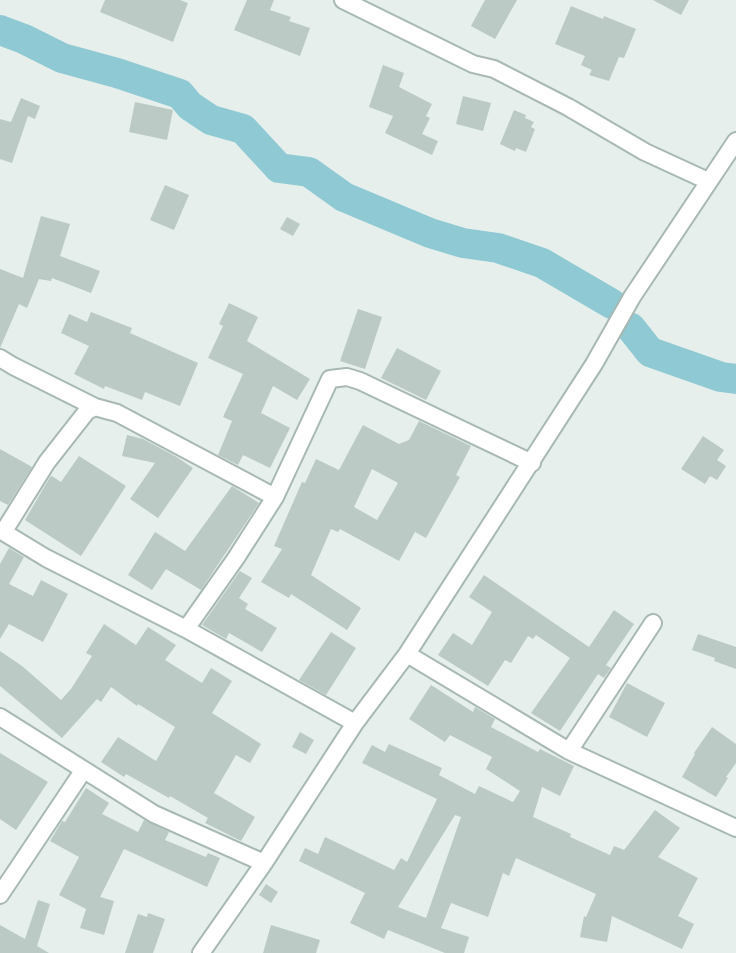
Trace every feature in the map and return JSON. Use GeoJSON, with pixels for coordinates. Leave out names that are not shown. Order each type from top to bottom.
{"type":"FeatureCollection","features":[{"type":"Feature","properties":{"kind":"street"},"geometry":{"type":"LineString","coordinates":[[343,0],[464,60],[494,69],[568,107],[645,152],[708,182]]}},
{"type":"Feature","properties":{"kind":"street"},"geometry":{"type":"LineString","coordinates":[[210,951],[355,723],[407,654],[532,463],[594,364],[632,297],[736,141]]}},
{"type":"Feature","properties":{"kind":"street"},"geometry":{"type":"LineString","coordinates":[[0,358],[95,407],[117,412],[275,497]]}},
{"type":"Feature","properties":{"kind":"street"},"geometry":{"type":"LineString","coordinates":[[186,628],[236,558],[275,497],[330,379],[347,376],[532,463]]}},
{"type":"Feature","properties":{"kind":"street"},"geometry":{"type":"LineString","coordinates":[[95,407],[87,411],[55,452],[2,531],[46,558],[186,628],[355,723]]}},
{"type":"Feature","properties":{"kind":"street"},"geometry":{"type":"LineString","coordinates":[[569,751],[653,623]]}},
{"type":"Feature","properties":{"kind":"street"},"geometry":{"type":"LineString","coordinates":[[407,654],[569,751],[736,828]]}},
{"type":"Feature","properties":{"kind":"street"},"geometry":{"type":"LineString","coordinates":[[0,717],[154,814],[264,863]]}},
{"type":"Feature","properties":{"kind":"street"},"geometry":{"type":"LineString","coordinates":[[0,895],[83,771]]}},
{"type":"Feature","properties":{"kind":"building"},"geometry":{"type":"Polygon","coordinates":[[[105,0],[180,0],[188,3],[173,42],[100,12],[105,0]]]}},
{"type":"Feature","properties":{"kind":"building"},"geometry":{"type":"Polygon","coordinates":[[[247,0],[274,0],[270,10],[291,17],[289,21],[310,28],[300,56],[234,30],[247,0]]]}},
{"type":"Feature","properties":{"kind":"building"},"geometry":{"type":"Polygon","coordinates":[[[485,0],[517,0],[495,39],[471,26],[485,0]]]}},
{"type":"Feature","properties":{"kind":"building"},"geometry":{"type":"Polygon","coordinates":[[[653,0],[689,0],[681,15],[653,0]]]}},
{"type":"Feature","properties":{"kind":"building"},"geometry":{"type":"Polygon","coordinates":[[[571,6],[636,29],[624,58],[619,57],[609,81],[589,75],[592,70],[581,65],[585,56],[555,44],[571,6]]]}},
{"type":"Feature","properties":{"kind":"building"},"geometry":{"type":"Polygon","coordinates":[[[383,65],[404,73],[399,87],[432,104],[426,116],[430,118],[422,134],[438,141],[432,155],[385,133],[393,116],[369,107],[383,65]]]}},
{"type":"Feature","properties":{"kind":"building"},"geometry":{"type":"Polygon","coordinates":[[[463,96],[491,103],[483,131],[456,124],[463,96]]]}},
{"type":"Feature","properties":{"kind":"building"},"geometry":{"type":"Polygon","coordinates":[[[21,98],[40,106],[35,119],[28,116],[12,163],[0,159],[0,119],[11,122],[21,98]]]}},
{"type":"Feature","properties":{"kind":"building"},"geometry":{"type":"Polygon","coordinates":[[[135,102],[173,110],[167,140],[129,132],[135,102]]]}},
{"type":"Feature","properties":{"kind":"building"},"geometry":{"type":"Polygon","coordinates":[[[514,110],[526,115],[525,118],[534,122],[531,127],[535,129],[526,152],[516,148],[515,151],[500,144],[514,110]]]}},
{"type":"Feature","properties":{"kind":"building"},"geometry":{"type":"Polygon","coordinates":[[[165,185],[189,195],[174,230],[150,220],[165,185]]]}},
{"type":"Feature","properties":{"kind":"building"},"geometry":{"type":"Polygon","coordinates":[[[41,216],[70,224],[60,256],[100,271],[91,293],[52,278],[51,281],[39,279],[27,308],[19,304],[0,348],[0,269],[23,278],[41,216]]]}},
{"type":"Feature","properties":{"kind":"building"},"geometry":{"type":"Polygon","coordinates":[[[287,217],[300,224],[293,236],[280,229],[287,217]]]}},
{"type":"Feature","properties":{"kind":"building"},"geometry":{"type":"Polygon","coordinates":[[[229,303],[258,317],[247,341],[310,379],[297,400],[273,386],[261,413],[290,428],[270,468],[243,455],[238,465],[218,455],[232,421],[223,417],[243,374],[208,358],[223,326],[219,324],[229,303]]]}},
{"type":"Feature","properties":{"kind":"building"},"geometry":{"type":"Polygon","coordinates":[[[358,309],[382,317],[365,369],[340,361],[358,309]]]}},
{"type":"Feature","properties":{"kind":"building"},"geometry":{"type":"Polygon","coordinates":[[[91,312],[132,328],[130,333],[198,363],[180,406],[145,392],[142,400],[105,386],[104,389],[74,374],[89,346],[61,333],[69,314],[87,322],[91,312]]]}},
{"type":"Feature","properties":{"kind":"building"},"geometry":{"type":"Polygon","coordinates":[[[397,348],[441,371],[426,400],[381,378],[397,348]]]}},
{"type":"Feature","properties":{"kind":"building"},"geometry":{"type":"Polygon","coordinates":[[[419,421],[471,446],[456,475],[460,477],[426,538],[415,532],[399,561],[340,529],[338,532],[331,529],[311,575],[361,608],[347,630],[291,594],[289,598],[261,582],[282,549],[274,546],[302,482],[305,483],[316,459],[339,470],[363,425],[399,444],[409,440],[419,421]],[[372,469],[354,507],[377,520],[398,483],[372,469]]]}},
{"type":"Feature","properties":{"kind":"building"},"geometry":{"type":"Polygon","coordinates":[[[127,435],[143,439],[193,468],[158,518],[130,499],[155,463],[122,456],[127,435]]]}},
{"type":"Feature","properties":{"kind":"building"},"geometry":{"type":"Polygon","coordinates":[[[703,436],[724,450],[717,460],[726,466],[717,480],[710,476],[705,484],[681,469],[703,436]]]}},
{"type":"Feature","properties":{"kind":"building"},"geometry":{"type":"Polygon","coordinates":[[[0,449],[32,467],[8,505],[0,501],[0,449]]]}},
{"type":"Feature","properties":{"kind":"building"},"geometry":{"type":"Polygon","coordinates":[[[79,456],[126,486],[81,556],[25,520],[50,477],[61,482],[79,456]]]}},
{"type":"Feature","properties":{"kind":"building"},"geometry":{"type":"Polygon","coordinates":[[[232,486],[259,503],[201,590],[166,569],[152,590],[128,575],[155,532],[185,551],[232,486]]]}},
{"type":"Feature","properties":{"kind":"building"},"geometry":{"type":"Polygon","coordinates":[[[9,548],[24,557],[9,584],[33,596],[41,580],[68,594],[43,642],[9,624],[0,639],[0,564],[9,548]]]}},
{"type":"Feature","properties":{"kind":"building"},"geometry":{"type":"Polygon","coordinates":[[[240,571],[252,578],[239,598],[248,604],[245,609],[277,628],[262,652],[229,633],[226,639],[202,625],[240,571]]]}},
{"type":"Feature","properties":{"kind":"building"},"geometry":{"type":"Polygon","coordinates":[[[484,575],[589,647],[614,610],[634,624],[606,665],[611,668],[604,678],[598,674],[560,731],[531,713],[570,658],[536,635],[533,639],[528,636],[511,663],[505,660],[488,686],[438,655],[453,633],[472,645],[492,612],[469,597],[484,575]]]}},
{"type":"Feature","properties":{"kind":"building"},"geometry":{"type":"Polygon","coordinates":[[[104,624],[136,645],[148,627],[176,645],[165,660],[202,683],[211,668],[232,681],[212,713],[261,744],[250,763],[236,755],[214,793],[255,817],[241,841],[205,823],[208,818],[170,796],[169,798],[126,774],[124,777],[101,762],[118,737],[156,761],[175,727],[138,704],[137,706],[111,687],[101,702],[97,699],[62,738],[0,686],[0,651],[22,666],[61,700],[71,689],[92,656],[86,653],[104,624]]]}},
{"type":"Feature","properties":{"kind":"building"},"geometry":{"type":"Polygon","coordinates":[[[331,632],[356,648],[326,695],[299,680],[331,632]]]}},
{"type":"Feature","properties":{"kind":"building"},"geometry":{"type":"Polygon","coordinates":[[[698,634],[736,647],[736,669],[692,650],[698,634]]]}},
{"type":"Feature","properties":{"kind":"building"},"geometry":{"type":"Polygon","coordinates":[[[627,683],[665,703],[647,737],[609,717],[627,683]]]}},
{"type":"Feature","properties":{"kind":"building"},"geometry":{"type":"Polygon","coordinates":[[[431,685],[473,712],[475,707],[495,719],[491,727],[538,752],[540,749],[574,766],[560,796],[542,787],[533,817],[610,855],[614,846],[624,850],[655,810],[680,828],[658,857],[698,878],[678,916],[694,924],[682,949],[612,916],[607,942],[580,937],[584,916],[586,917],[596,894],[516,858],[509,876],[503,873],[488,917],[451,903],[441,928],[469,937],[464,953],[445,953],[388,930],[384,939],[350,923],[365,893],[299,861],[305,848],[318,854],[325,837],[394,870],[401,858],[407,862],[437,799],[362,763],[372,745],[385,752],[389,744],[442,768],[439,775],[475,794],[479,786],[513,802],[520,791],[486,769],[492,757],[450,735],[445,742],[409,719],[431,685]],[[455,815],[398,907],[426,918],[461,817],[455,815]]]}},
{"type":"Feature","properties":{"kind":"building"},"geometry":{"type":"Polygon","coordinates":[[[712,727],[736,744],[736,763],[716,797],[682,777],[694,753],[712,727]]]}},
{"type":"Feature","properties":{"kind":"building"},"geometry":{"type":"Polygon","coordinates":[[[300,732],[314,740],[306,754],[292,747],[300,732]]]}},
{"type":"Feature","properties":{"kind":"building"},"geometry":{"type":"Polygon","coordinates":[[[0,753],[48,782],[16,830],[0,819],[0,753]]]}},
{"type":"Feature","properties":{"kind":"building"},"geometry":{"type":"Polygon","coordinates":[[[86,788],[109,803],[102,814],[138,832],[144,820],[169,832],[165,840],[206,857],[208,853],[220,858],[207,887],[124,849],[100,897],[114,901],[104,935],[80,928],[86,909],[59,895],[79,857],[50,841],[86,788]]]}},
{"type":"Feature","properties":{"kind":"building"},"geometry":{"type":"Polygon","coordinates":[[[266,884],[278,892],[271,903],[259,895],[266,884]]]}},
{"type":"Feature","properties":{"kind":"building"},"geometry":{"type":"Polygon","coordinates":[[[38,900],[50,904],[37,946],[49,953],[0,953],[0,925],[25,939],[38,900]]]}},
{"type":"Feature","properties":{"kind":"building"},"geometry":{"type":"Polygon","coordinates":[[[148,913],[165,919],[153,953],[125,953],[138,914],[147,917],[148,913]]]}},
{"type":"Feature","properties":{"kind":"building"},"geometry":{"type":"Polygon","coordinates":[[[271,925],[320,940],[316,953],[263,953],[271,925]]]}},
{"type":"Feature","properties":{"kind":"waterway"},"geometry":{"type":"LineString","coordinates":[[0,30],[62,58],[180,94],[190,106],[211,120],[243,129],[279,168],[309,172],[344,197],[430,233],[463,243],[498,248],[542,263],[612,304]]}},
{"type":"Feature","properties":{"kind":"waterway"},"geometry":{"type":"LineString","coordinates":[[631,328],[650,352],[721,377],[736,379]]}}]}
